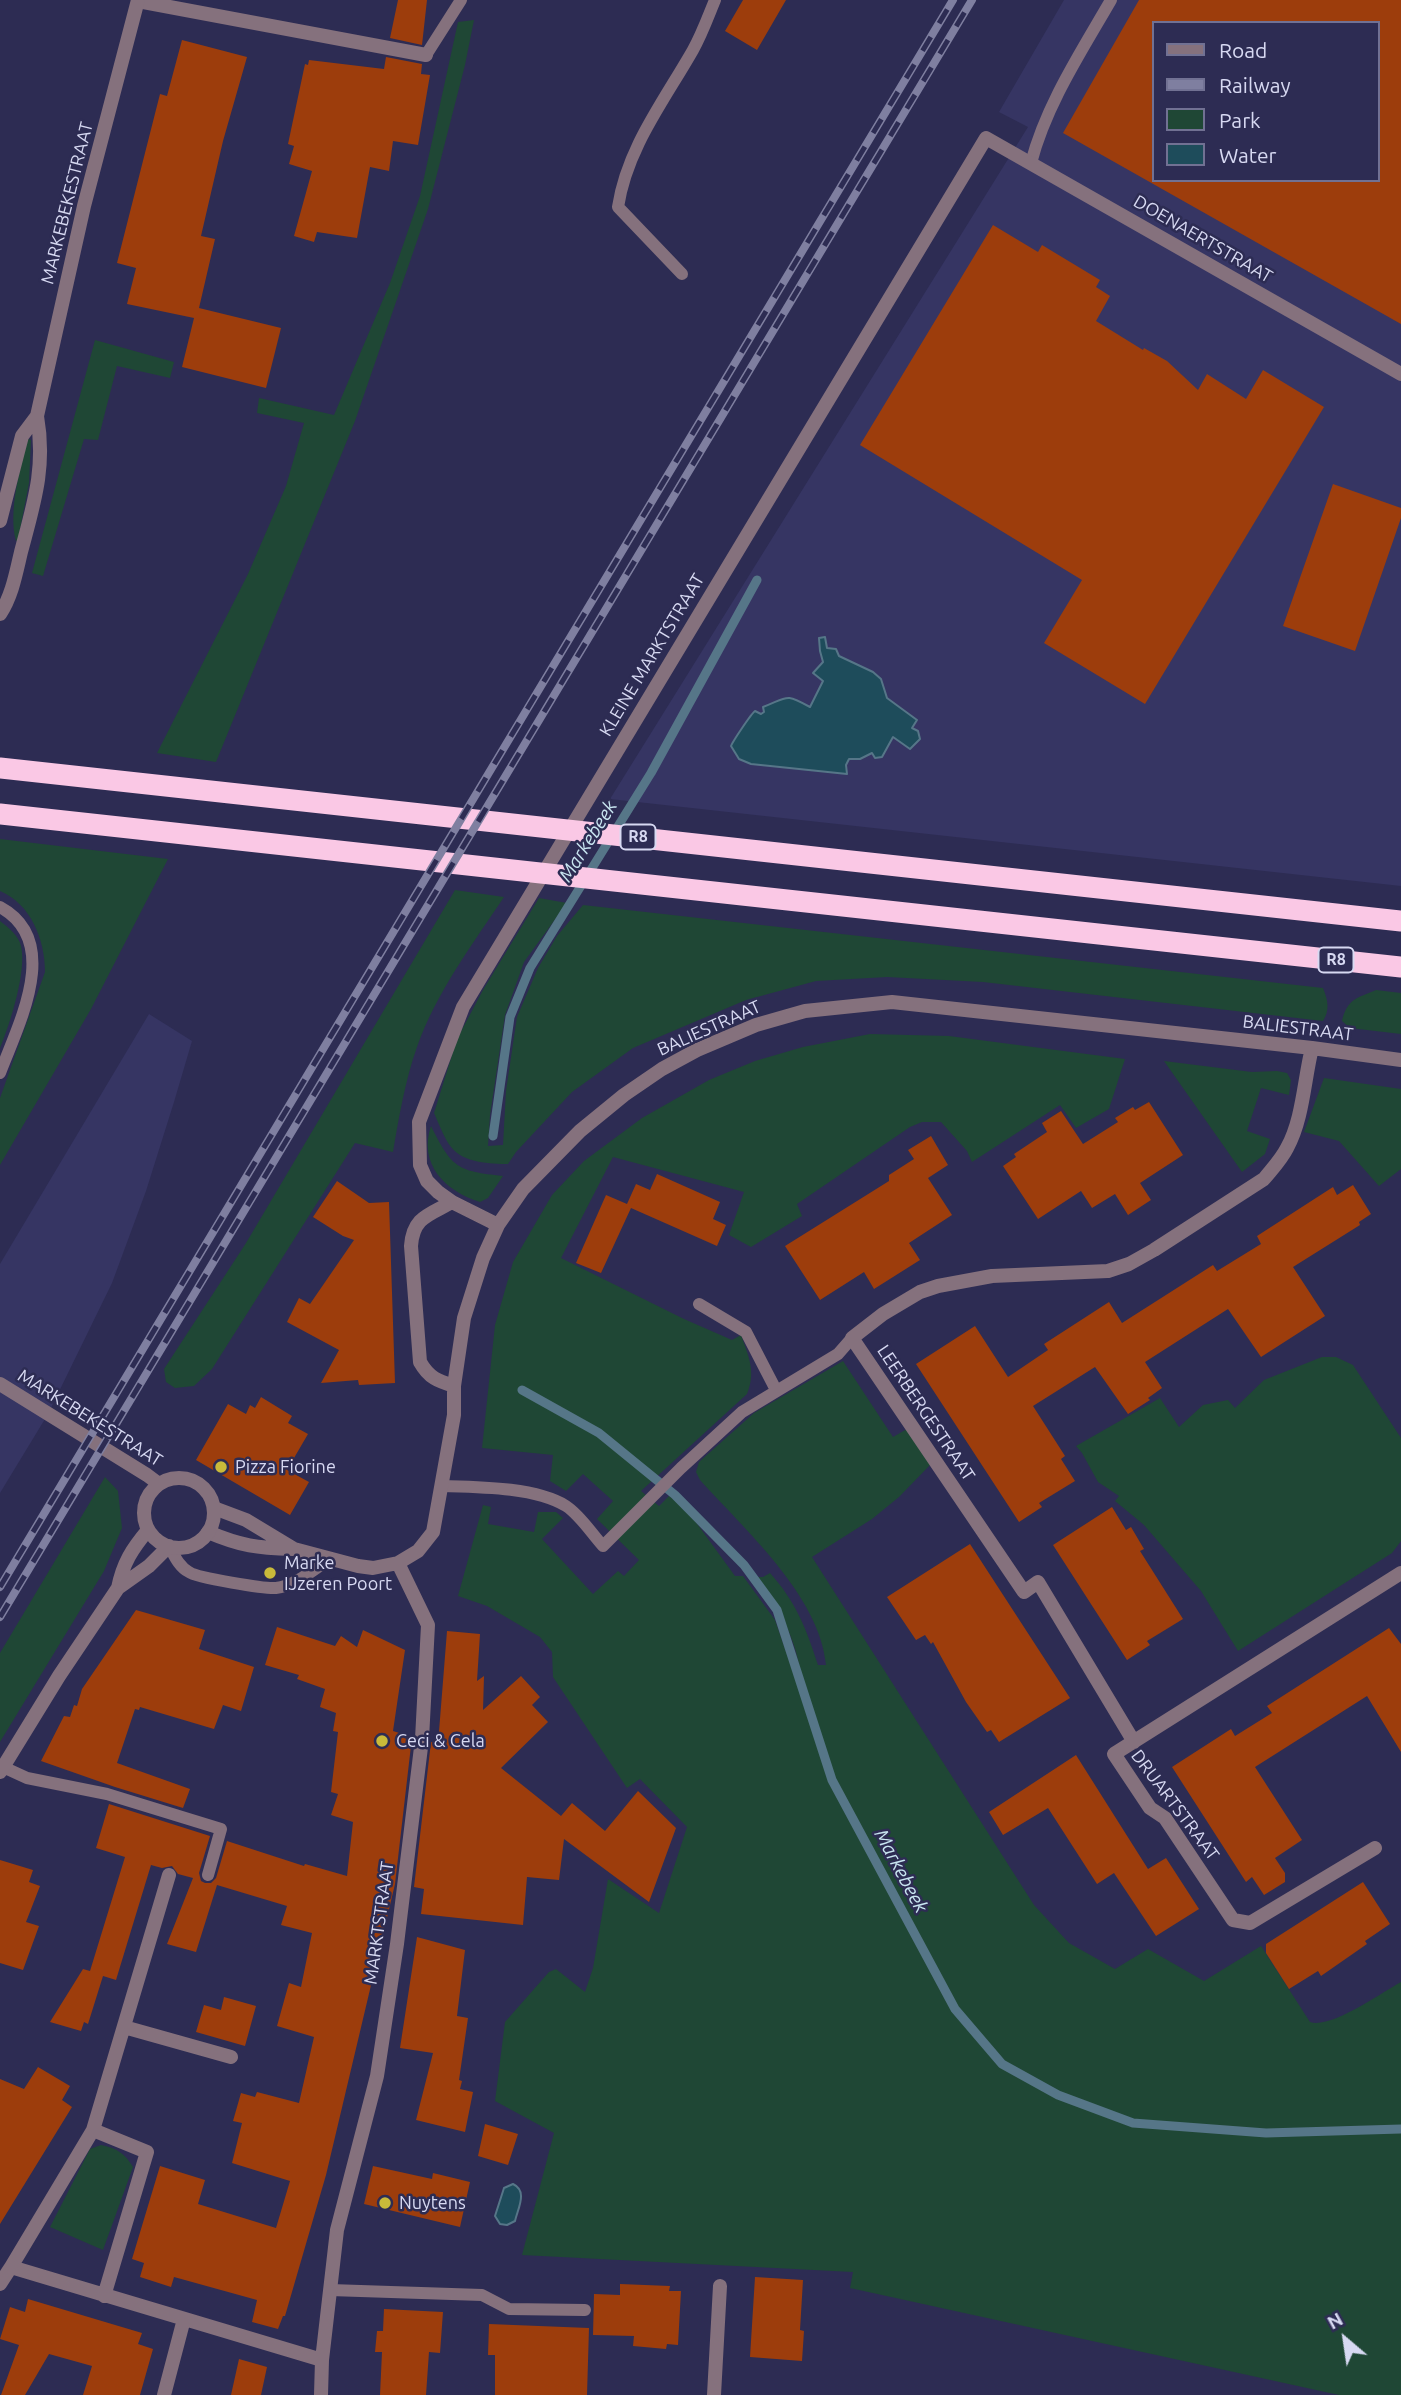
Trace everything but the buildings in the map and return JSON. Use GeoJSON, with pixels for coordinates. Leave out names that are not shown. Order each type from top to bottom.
{"type":"FeatureCollection","features":[{"type":"Feature","properties":{"kind":"highway","name":"R8"},"geometry":{"type":"LineString","coordinates":[[0,768],[1401,921]]}},
{"type":"Feature","properties":{"kind":"highway","name":"R8"},"geometry":{"type":"LineString","coordinates":[[0,814],[1401,967]]}},
{"type":"Feature","properties":{"kind":"street"},"geometry":{"type":"LineString","coordinates":[[138,1],[426,55]]}},
{"type":"Feature","properties":{"kind":"street","name":"MARKEBEKESTRAAT"},"geometry":{"type":"LineString","coordinates":[[0,613],[6,604],[15,576],[37,493],[41,443],[37,416],[84,206],[138,1]]}},
{"type":"Feature","properties":{"kind":"street","name":"DOENAERTSTRAAT"},"geometry":{"type":"LineString","coordinates":[[986,138],[1401,374]]}},
{"type":"Feature","properties":{"kind":"street","name":"KLEINE MARKTSTRAAT"},"geometry":{"type":"LineString","coordinates":[[498,1225],[452,1202],[427,1181],[420,1165],[419,1122],[463,1007],[986,138]]}},
{"type":"Feature","properties":{"kind":"street","name":"MARKEBEKESTRAAT"},"geometry":{"type":"LineString","coordinates":[[0,521],[22,436],[37,416]]}},
{"type":"Feature","properties":{"kind":"street","name":"BALIESTRAAT"},"geometry":{"type":"LineString","coordinates":[[398,1563],[418,1551],[433,1532],[454,1415],[454,1386],[464,1318],[483,1258],[498,1225],[532,1179],[580,1131],[624,1094],[697,1050],[756,1025],[805,1011],[892,1002],[1401,1060]]}},
{"type":"Feature","properties":{"kind":"street","name":"LEERBERGESTRAAT"},"geometry":{"type":"LineString","coordinates":[[1134,1742],[1038,1582],[1024,1591],[852,1338],[883,1314],[920,1292],[938,1286],[992,1276],[1108,1270],[1129,1264],[1154,1250],[1264,1179],[1277,1164],[1288,1146],[1297,1121],[1312,1048]]}},
{"type":"Feature","properties":{"kind":"street"},"geometry":{"type":"LineString","coordinates":[[452,1202],[419,1222],[412,1230],[411,1246],[420,1362],[426,1373],[436,1381],[454,1386]]}},
{"type":"Feature","properties":{"kind":"street","name":"MARKEBEKESTRAAT"},"geometry":{"type":"LineString","coordinates":[[0,1384],[159,1484]]}},
{"type":"Feature","properties":{"kind":"street"},"geometry":{"type":"LineString","coordinates":[[172,1478],[186,1478],[199,1484],[209,1494],[214,1508],[208,1532],[200,1541],[180,1548],[157,1540],[148,1530],[144,1510],[146,1500],[159,1484],[172,1478]]}},
{"type":"Feature","properties":{"kind":"street"},"geometry":{"type":"LineString","coordinates":[[214,1508],[246,1520],[294,1549]]}},
{"type":"Feature","properties":{"kind":"street"},"geometry":{"type":"LineString","coordinates":[[118,1588],[121,1570],[130,1551],[148,1530]]}},
{"type":"Feature","properties":{"kind":"street"},"geometry":{"type":"LineString","coordinates":[[208,1532],[236,1544],[257,1548],[294,1549],[358,1566],[373,1568],[398,1563]]}},
{"type":"Feature","properties":{"kind":"street"},"geometry":{"type":"LineString","coordinates":[[1,1769],[118,1588],[149,1566],[169,1546]]}},
{"type":"Feature","properties":{"kind":"street","name":"MARKTSTRAAT"},"geometry":{"type":"LineString","coordinates":[[321,2395],[322,2360],[337,2230],[377,2076],[397,1944],[422,1740],[428,1625],[398,1563]]}},
{"type":"Feature","properties":{"kind":"street","name":"DRUARTSTRAAT"},"geometry":{"type":"LineString","coordinates":[[1375,1848],[1250,1923],[1233,1920],[1165,1818],[1150,1808],[1114,1754],[1401,1573]]}},
{"type":"Feature","properties":{"kind":"street"},"geometry":{"type":"LineString","coordinates":[[0,2284],[93,2130],[169,1875]]}},
{"type":"Feature","properties":{"kind":"street"},"geometry":{"type":"LineString","coordinates":[[124,2026],[232,2057]]}},
{"type":"Feature","properties":{"kind":"street"},"geometry":{"type":"LineString","coordinates":[[93,2130],[147,2152],[103,2296]]}},
{"type":"Feature","properties":{"kind":"street"},"geometry":{"type":"LineString","coordinates":[[11,2267],[322,2360]]}},
{"type":"Feature","properties":{"kind":"street"},"geometry":{"type":"LineString","coordinates":[[714,2395],[720,2286]]}},
{"type":"Feature","properties":{"kind":"street"},"geometry":{"type":"LineString","coordinates":[[164,2395],[184,2319]]}},
{"type":"Feature","properties":{"kind":"lane"},"geometry":{"type":"LineString","coordinates":[[426,55],[461,0]]}},
{"type":"Feature","properties":{"kind":"lane"},"geometry":{"type":"LineString","coordinates":[[682,274],[618,207],[622,183],[642,135],[694,47],[715,0]]}},
{"type":"Feature","properties":{"kind":"lane"},"geometry":{"type":"LineString","coordinates":[[1031,163],[1038,136],[1058,94],[1111,0]]}},
{"type":"Feature","properties":{"kind":"lane"},"geometry":{"type":"LineString","coordinates":[[0,907],[23,926],[30,943],[33,964],[30,995],[0,1073]]}},
{"type":"Feature","properties":{"kind":"lane"},"geometry":{"type":"LineString","coordinates":[[699,1304],[746,1332],[776,1390]]}},
{"type":"Feature","properties":{"kind":"lane"},"geometry":{"type":"LineString","coordinates":[[442,1486],[547,1497],[568,1507],[603,1546],[677,1471],[742,1412],[838,1354],[852,1338]]}},
{"type":"Feature","properties":{"kind":"lane"},"geometry":{"type":"LineString","coordinates":[[169,1546],[178,1563],[189,1572],[204,1578],[277,1588],[299,1579],[330,1559]]}},
{"type":"Feature","properties":{"kind":"lane"},"geometry":{"type":"LineString","coordinates":[[1,1769],[27,1778],[107,1794],[221,1829],[208,1875]]}},
{"type":"Feature","properties":{"kind":"lane"},"geometry":{"type":"LineString","coordinates":[[330,2290],[482,2295],[509,2309],[585,2310]]}},
{"type":"Feature","properties":{"kind":"shaded area"},"geometry":{"type":"Polygon","coordinates":[[[1064,0],[1401,0],[1401,886],[610,799],[1028,127],[999,112],[1064,0]]]}},
{"type":"Feature","properties":{"kind":"shaded area"},"geometry":{"type":"Polygon","coordinates":[[[149,1014],[192,1041],[174,1102],[146,1191],[112,1283],[48,1414],[0,1493],[0,1264],[149,1014]]]}},
{"type":"Feature","properties":{"kind":"green space"},"geometry":{"type":"Polygon","coordinates":[[[474,20],[428,209],[355,421],[216,762],[157,753],[248,574],[286,486],[304,423],[257,413],[259,398],[334,415],[390,283],[420,196],[458,22],[474,20]]]}},
{"type":"Feature","properties":{"kind":"green space"},"geometry":{"type":"Polygon","coordinates":[[[95,340],[174,362],[170,378],[117,366],[98,440],[84,439],[43,576],[32,573],[95,340]]]}},
{"type":"Feature","properties":{"kind":"green space"},"geometry":{"type":"Polygon","coordinates":[[[28,439],[31,440],[29,483],[16,541],[14,504],[28,439]]]}},
{"type":"Feature","properties":{"kind":"green space"},"geometry":{"type":"Polygon","coordinates":[[[0,839],[168,859],[91,1009],[0,1165],[0,1098],[45,972],[42,948],[34,924],[20,905],[0,891],[0,839]]]}},
{"type":"Feature","properties":{"kind":"green space"},"geometry":{"type":"Polygon","coordinates":[[[455,890],[504,897],[456,970],[425,1027],[409,1073],[393,1152],[355,1143],[212,1369],[194,1386],[175,1388],[166,1382],[164,1369],[246,1243],[455,890]]]}},
{"type":"Feature","properties":{"kind":"green space"},"geometry":{"type":"Polygon","coordinates":[[[539,898],[567,903],[524,962],[505,1015],[488,1146],[503,1145],[506,1091],[517,1017],[538,968],[557,936],[583,905],[1323,988],[1327,1009],[1323,1021],[983,982],[887,977],[816,981],[746,1000],[633,1048],[572,1092],[508,1164],[478,1162],[451,1147],[434,1113],[457,1039],[483,990],[539,898]]]}},
{"type":"Feature","properties":{"kind":"green space"},"geometry":{"type":"Polygon","coordinates":[[[0,921],[18,939],[22,969],[0,1048],[0,921]]]}},
{"type":"Feature","properties":{"kind":"green space"},"geometry":{"type":"Polygon","coordinates":[[[1376,990],[1401,993],[1401,1034],[1350,1028],[1342,1021],[1350,1004],[1376,990]]]}},
{"type":"Feature","properties":{"kind":"green space"},"geometry":{"type":"Polygon","coordinates":[[[870,1034],[949,1036],[1125,1059],[1109,1109],[1076,1128],[1060,1105],[972,1162],[967,1151],[941,1122],[922,1122],[910,1127],[797,1204],[802,1216],[751,1247],[729,1235],[744,1192],[613,1157],[561,1258],[732,1340],[741,1335],[751,1371],[747,1394],[641,1491],[659,1506],[669,1496],[682,1503],[735,1576],[743,1576],[775,1620],[791,1666],[799,1665],[793,1641],[783,1619],[756,1577],[770,1573],[787,1594],[799,1616],[818,1665],[826,1665],[821,1639],[795,1589],[758,1542],[700,1480],[696,1472],[699,1462],[754,1413],[843,1361],[893,1437],[907,1429],[931,1464],[899,1497],[872,1519],[812,1557],[1034,1905],[1069,1943],[1115,1969],[1148,1949],[1204,1981],[1261,1946],[1310,2022],[1319,2023],[1343,2015],[1401,1982],[1401,2395],[1339,2395],[850,2288],[853,2272],[522,2255],[554,2133],[495,2101],[505,2022],[549,1972],[556,1969],[585,1992],[593,1968],[608,1879],[659,1913],[687,1827],[640,1779],[627,1788],[553,1677],[552,1652],[540,1637],[487,1606],[458,1596],[483,1505],[491,1507],[488,1524],[534,1532],[538,1512],[556,1512],[563,1518],[542,1539],[593,1594],[618,1571],[624,1576],[639,1560],[597,1519],[613,1501],[583,1474],[566,1491],[550,1481],[553,1455],[482,1448],[495,1325],[513,1262],[552,1195],[584,1161],[642,1118],[709,1080],[755,1061],[803,1047],[870,1034]]]}},
{"type":"Feature","properties":{"kind":"green space"},"geometry":{"type":"Polygon","coordinates":[[[1164,1061],[1252,1072],[1287,1073],[1291,1080],[1289,1095],[1261,1088],[1247,1131],[1270,1139],[1265,1154],[1242,1172],[1164,1061]]]}},
{"type":"Feature","properties":{"kind":"green space"},"geometry":{"type":"Polygon","coordinates":[[[1324,1078],[1401,1089],[1401,1169],[1379,1186],[1339,1141],[1304,1132],[1324,1078]]]}},
{"type":"Feature","properties":{"kind":"green space"},"geometry":{"type":"Polygon","coordinates":[[[431,1126],[445,1151],[458,1165],[475,1172],[503,1176],[488,1198],[480,1202],[467,1197],[456,1191],[438,1174],[428,1152],[431,1126]]]}},
{"type":"Feature","properties":{"kind":"green space"},"geometry":{"type":"Polygon","coordinates":[[[1322,1357],[1336,1357],[1353,1365],[1401,1438],[1401,1541],[1392,1553],[1238,1651],[1201,1591],[1144,1525],[1115,1501],[1119,1496],[1098,1482],[1076,1446],[1160,1398],[1179,1427],[1203,1405],[1228,1400],[1235,1408],[1264,1380],[1322,1357]]]}},
{"type":"Feature","properties":{"kind":"green space"},"geometry":{"type":"Polygon","coordinates":[[[105,1477],[118,1491],[122,1528],[104,1571],[0,1742],[0,1653],[105,1477]]]}},
{"type":"Feature","properties":{"kind":"green space"},"geometry":{"type":"Polygon","coordinates":[[[101,2145],[120,2152],[133,2167],[103,2250],[50,2227],[90,2149],[101,2145]]]}},
{"type":"Feature","properties":{"kind":"water"},"geometry":{"type":"Polygon","coordinates":[[[825,637],[827,648],[836,649],[839,656],[873,672],[881,679],[887,698],[917,720],[912,728],[918,731],[920,739],[910,749],[893,737],[882,757],[875,758],[872,753],[860,759],[849,759],[846,765],[847,774],[751,764],[739,759],[731,746],[755,711],[761,714],[764,712],[763,707],[786,698],[810,707],[823,681],[813,673],[823,662],[819,638],[825,637]]]}},
{"type":"Feature","properties":{"kind":"water"},"geometry":{"type":"Polygon","coordinates":[[[513,2184],[518,2187],[521,2195],[515,2221],[507,2225],[500,2224],[495,2216],[504,2188],[513,2184]]]}},
{"type":"Feature","properties":{"kind":"waterway","name":"Markebeek"},"geometry":{"type":"LineString","coordinates":[[493,1136],[510,1017],[530,968],[651,773],[757,580]]}},
{"type":"Feature","properties":{"kind":"waterway","name":"Markebeek"},"geometry":{"type":"LineString","coordinates":[[522,1390],[599,1433],[675,1495],[744,1565],[777,1610],[832,1780],[955,2009],[1002,2064],[1058,2095],[1133,2123],[1266,2133],[1401,2129]]}},
{"type":"Feature","properties":{"kind":"railway"},"geometry":{"type":"LineString","coordinates":[[0,1587],[953,0]]}},
{"type":"Feature","properties":{"kind":"railway"},"geometry":{"type":"LineString","coordinates":[[0,1617],[972,0]]}},
{"type":"Feature","properties":{"kind":"place","name":"Pizza Fiorine"},"geometry":{"type":"Point","coordinates":[221,1467]}},
{"type":"Feature","properties":{"kind":"place","name":"Marke IJzeren Poort"},"geometry":{"type":"Point","coordinates":[270,1573]}},
{"type":"Feature","properties":{"kind":"place","name":"Ceci & Cela"},"geometry":{"type":"Point","coordinates":[382,1741]}},
{"type":"Feature","properties":{"kind":"place","name":"Nuytens"},"geometry":{"type":"Point","coordinates":[385,2203]}}]}
